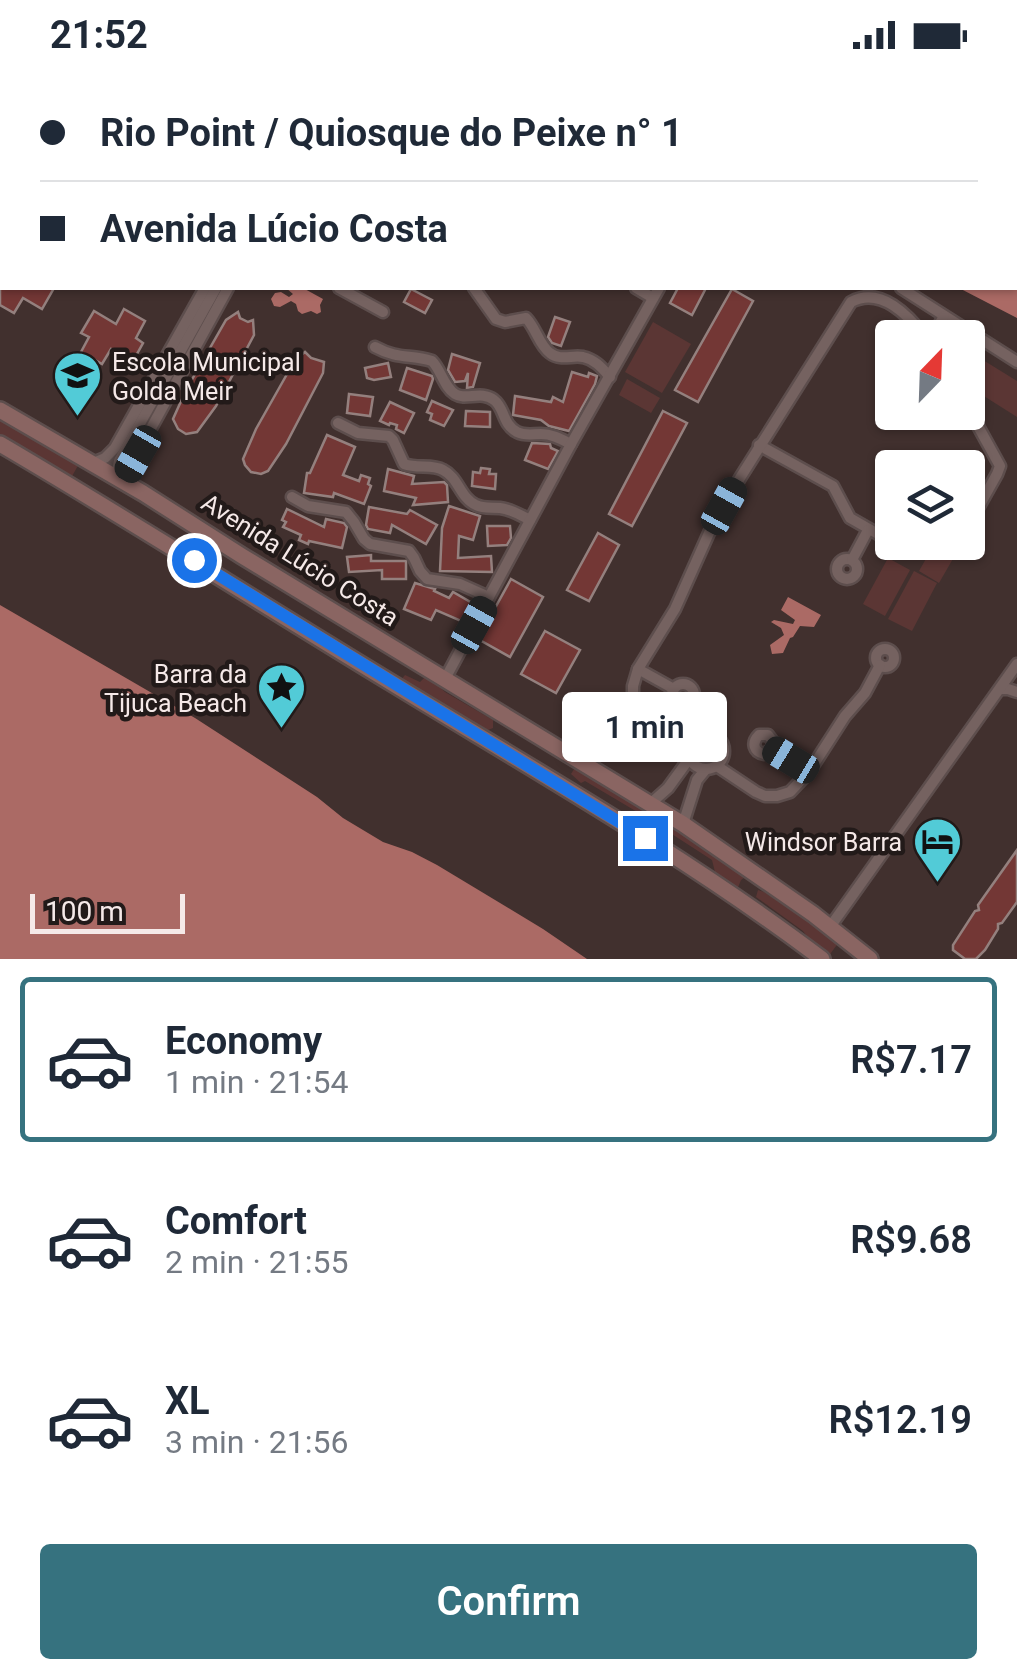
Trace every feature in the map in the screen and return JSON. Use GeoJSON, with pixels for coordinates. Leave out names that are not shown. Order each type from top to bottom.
{"type":"FeatureCollection","features":[{"type":"Feature","properties":{"kind":"main road","name":"Avenida Lúcio Costa"},"geometry":{"type":"LineString","coordinates":[[0,410],[682,824],[813,914],[870,959]]}},
{"type":"Feature","properties":{"kind":"main road"},"geometry":{"type":"LineString","coordinates":[[0,444],[716,883],[822,959]]}},
{"type":"Feature","properties":{"kind":"main road"},"geometry":{"type":"LineString","coordinates":[[449,717],[491,735],[499,730],[499,712]]}},
{"type":"Feature","properties":{"kind":"main road"},"geometry":{"type":"LineString","coordinates":[[783,930],[752,898],[750,891],[754,886],[813,914]]}},
{"type":"Feature","properties":{"kind":"street"},"geometry":{"type":"LineString","coordinates":[[93,463],[106,458],[115,448],[203,290]]}},
{"type":"Feature","properties":{"kind":"street"},"geometry":{"type":"LineString","coordinates":[[119,479],[119,460],[215,290]]}},
{"type":"Feature","properties":{"kind":"street"},"geometry":{"type":"LineString","coordinates":[[119,479],[138,454],[227,290]]}},
{"type":"Feature","properties":{"kind":"street"},"geometry":{"type":"LineString","coordinates":[[343,290],[383,312]]}},
{"type":"Feature","properties":{"kind":"street"},"geometry":{"type":"LineString","coordinates":[[475,290],[496,319],[505,322],[526,318],[551,354],[597,362],[610,377]]}},
{"type":"Feature","properties":{"kind":"street"},"geometry":{"type":"LineString","coordinates":[[904,290],[1017,362]]}},
{"type":"Feature","properties":{"kind":"street"},"geometry":{"type":"LineString","coordinates":[[445,679],[656,293]]}},
{"type":"Feature","properties":{"kind":"street"},"geometry":{"type":"LineString","coordinates":[[688,746],[653,730],[638,714],[633,686],[638,669],[676,609],[709,533],[759,445],[851,302],[873,296],[902,311],[910,320]]}},
{"type":"Feature","properties":{"kind":"street"},"geometry":{"type":"LineString","coordinates":[[929,320],[932,308]]}},
{"type":"Feature","properties":{"kind":"street"},"geometry":{"type":"LineString","coordinates":[[940,320],[944,316]]}},
{"type":"Feature","properties":{"kind":"street"},"geometry":{"type":"LineString","coordinates":[[375,348],[395,356],[432,361],[452,392],[492,398],[504,420],[518,432],[544,434],[571,444]]}},
{"type":"Feature","properties":{"kind":"street"},"geometry":{"type":"LineString","coordinates":[[338,423],[358,432],[389,436],[404,464],[442,470],[474,504],[506,509],[530,520]]}},
{"type":"Feature","properties":{"kind":"street"},"geometry":{"type":"LineString","coordinates":[[980,430],[1000,466],[985,494]]}},
{"type":"Feature","properties":{"kind":"street"},"geometry":{"type":"LineString","coordinates":[[759,445],[832,486],[850,518],[875,533]]}},
{"type":"Feature","properties":{"kind":"street"},"geometry":{"type":"LineString","coordinates":[[292,497],[308,506],[346,512],[370,544],[409,551],[427,578],[460,584],[489,597]]}},
{"type":"Feature","properties":{"kind":"street"},"geometry":{"type":"LineString","coordinates":[[852,560],[868,530]]}},
{"type":"Feature","properties":{"kind":"street"},"geometry":{"type":"LineString","coordinates":[[689,759],[696,766],[712,767],[766,796],[790,792],[809,772],[880,666]]}},
{"type":"Feature","properties":{"kind":"street"},"geometry":{"type":"LineString","coordinates":[[830,927],[1017,666]]}},
{"type":"Feature","properties":{"kind":"street"},"geometry":{"type":"LineString","coordinates":[[638,669],[674,688]]}},
{"type":"Feature","properties":{"kind":"street"},"geometry":{"type":"LineString","coordinates":[[1000,689],[1017,692]]}},
{"type":"Feature","properties":{"kind":"street"},"geometry":{"type":"LineString","coordinates":[[650,804],[668,788],[689,759],[688,746],[695,735],[714,734],[723,742],[722,761],[697,780],[682,824]]}},
{"type":"Feature","properties":{"kind":"street"},"geometry":{"type":"LineString","coordinates":[[772,750],[809,772]]}},
{"type":"Feature","properties":{"kind":"shaded area"},"geometry":{"type":"Polygon","coordinates":[[[288,290],[307,290],[323,299],[321,312],[302,314],[291,301],[280,307],[274,306],[271,299],[275,293],[289,297],[293,294],[288,290]]]}},
{"type":"Feature","properties":{"kind":"shaded area"},"geometry":{"type":"Polygon","coordinates":[[[963,290],[1017,290],[1017,318],[963,290]]]}},
{"type":"Feature","properties":{"kind":"shaded area"},"geometry":{"type":"Polygon","coordinates":[[[653,322],[691,344],[662,393],[625,372],[653,322]]]}},
{"type":"Feature","properties":{"kind":"shaded area"},"geometry":{"type":"Polygon","coordinates":[[[985,361],[1017,381],[1017,417],[985,397],[985,361]]]}},
{"type":"Feature","properties":{"kind":"shaded area"},"geometry":{"type":"Polygon","coordinates":[[[627,379],[660,398],[651,413],[619,395],[627,379]]]}},
{"type":"Feature","properties":{"kind":"shaded area"},"geometry":{"type":"Polygon","coordinates":[[[0,416],[80,462],[71,478],[0,437],[0,416]]]}},
{"type":"Feature","properties":{"kind":"shaded area"},"geometry":{"type":"Polygon","coordinates":[[[887,560],[910,570],[885,616],[863,604],[887,560]]]}},
{"type":"Feature","properties":{"kind":"shaded area"},"geometry":{"type":"Polygon","coordinates":[[[925,560],[952,560],[939,583],[919,571],[925,560]]]}},
{"type":"Feature","properties":{"kind":"shaded area"},"geometry":{"type":"Polygon","coordinates":[[[914,571],[937,583],[912,631],[888,619],[914,571]]]}},
{"type":"Feature","properties":{"kind":"shaded area"},"geometry":{"type":"Polygon","coordinates":[[[788,597],[821,615],[814,627],[800,626],[783,653],[772,654],[770,645],[784,635],[771,622],[793,624],[795,620],[781,610],[788,597]]]}},
{"type":"Feature","properties":{"kind":"shaded area"},"geometry":{"type":"Polygon","coordinates":[[[0,605],[195,718],[343,818],[383,842],[437,865],[587,959],[0,959],[0,605]]]}},
{"type":"Feature","properties":{"kind":"shaded area"},"geometry":{"type":"Polygon","coordinates":[[[405,675],[420,682],[427,675],[445,692],[493,720],[493,728],[488,730],[401,680],[405,675]]]}},
{"type":"Feature","properties":{"kind":"shaded area"},"geometry":{"type":"Polygon","coordinates":[[[576,766],[748,875],[737,890],[716,876],[712,860],[647,818],[636,822],[639,813],[585,781],[581,783],[571,774],[576,766]]]}},
{"type":"Feature","properties":{"kind":"shaded area"},"geometry":{"type":"Polygon","coordinates":[[[758,890],[839,942],[828,957],[803,931],[756,897],[758,890]]]}},
{"type":"Feature","properties":{"kind":"building"},"geometry":{"type":"Polygon","coordinates":[[[0,290],[53,290],[42,309],[23,298],[14,313],[0,305],[0,290]]]}},
{"type":"Feature","properties":{"kind":"building"},"geometry":{"type":"Polygon","coordinates":[[[410,290],[432,300],[425,313],[404,302],[410,290]]]}},
{"type":"Feature","properties":{"kind":"building"},"geometry":{"type":"Polygon","coordinates":[[[677,290],[705,290],[692,315],[670,303],[677,290]]]}},
{"type":"Feature","properties":{"kind":"building"},"geometry":{"type":"Polygon","coordinates":[[[731,290],[753,301],[698,402],[675,390],[731,290]]]}},
{"type":"Feature","properties":{"kind":"building"},"geometry":{"type":"Polygon","coordinates":[[[124,309],[145,321],[136,338],[143,343],[133,361],[111,349],[102,364],[81,352],[89,337],[81,333],[94,311],[116,324],[124,309]]]}},
{"type":"Feature","properties":{"kind":"building"},"geometry":{"type":"Polygon","coordinates":[[[238,312],[240,318],[253,320],[254,335],[216,406],[197,432],[186,434],[173,419],[226,320],[238,312]]]}},
{"type":"Feature","properties":{"kind":"building"},"geometry":{"type":"Polygon","coordinates":[[[555,317],[570,322],[561,346],[548,337],[555,317]]]}},
{"type":"Feature","properties":{"kind":"building"},"geometry":{"type":"Polygon","coordinates":[[[305,352],[324,362],[323,373],[268,471],[251,472],[243,459],[256,429],[295,360],[305,352]]]}},
{"type":"Feature","properties":{"kind":"building"},"geometry":{"type":"Polygon","coordinates":[[[452,354],[480,363],[473,387],[467,388],[468,373],[465,381],[455,382],[448,370],[452,354]]]}},
{"type":"Feature","properties":{"kind":"building"},"geometry":{"type":"Polygon","coordinates":[[[388,363],[391,377],[367,378],[365,368],[388,363]]]}},
{"type":"Feature","properties":{"kind":"building"},"geometry":{"type":"Polygon","coordinates":[[[407,368],[432,376],[426,400],[400,390],[407,368]]]}},
{"type":"Feature","properties":{"kind":"building"},"geometry":{"type":"Polygon","coordinates":[[[572,372],[597,376],[569,431],[513,415],[515,396],[551,402],[553,397],[563,402],[572,372]]]}},
{"type":"Feature","properties":{"kind":"building"},"geometry":{"type":"Polygon","coordinates":[[[349,394],[373,397],[370,416],[347,413],[349,394]]]}},
{"type":"Feature","properties":{"kind":"building"},"geometry":{"type":"Polygon","coordinates":[[[432,401],[453,410],[444,426],[430,420],[432,414],[427,412],[432,401]]]}},
{"type":"Feature","properties":{"kind":"building"},"geometry":{"type":"Polygon","coordinates":[[[390,402],[414,413],[404,433],[396,429],[397,425],[380,421],[390,402]]]}},
{"type":"Feature","properties":{"kind":"building"},"geometry":{"type":"Polygon","coordinates":[[[466,411],[490,412],[490,427],[465,426],[466,411]]]}},
{"type":"Feature","properties":{"kind":"building"},"geometry":{"type":"Polygon","coordinates":[[[663,411],[687,423],[632,526],[609,514],[663,411]]]}},
{"type":"Feature","properties":{"kind":"building"},"geometry":{"type":"Polygon","coordinates":[[[327,435],[355,447],[343,475],[359,481],[361,475],[370,478],[364,504],[334,493],[333,497],[304,493],[307,473],[327,435]]]}},
{"type":"Feature","properties":{"kind":"building"},"geometry":{"type":"Polygon","coordinates":[[[532,443],[550,444],[558,451],[548,469],[525,460],[532,443]]]}},
{"type":"Feature","properties":{"kind":"building"},"geometry":{"type":"Polygon","coordinates":[[[481,468],[496,474],[495,489],[472,486],[473,472],[480,473],[481,468]]]}},
{"type":"Feature","properties":{"kind":"building"},"geometry":{"type":"Polygon","coordinates":[[[388,469],[414,476],[412,484],[444,482],[448,502],[413,505],[416,498],[384,491],[388,469]]]}},
{"type":"Feature","properties":{"kind":"building"},"geometry":{"type":"Polygon","coordinates":[[[449,506],[480,516],[473,540],[459,536],[458,558],[491,556],[492,572],[440,571],[442,528],[449,506]]]}},
{"type":"Feature","properties":{"kind":"building"},"geometry":{"type":"Polygon","coordinates":[[[369,507],[407,514],[410,510],[437,525],[426,544],[392,525],[390,533],[368,529],[369,507]]]}},
{"type":"Feature","properties":{"kind":"building"},"geometry":{"type":"Polygon","coordinates":[[[287,509],[324,527],[326,519],[344,523],[347,527],[342,548],[299,540],[301,535],[283,527],[287,509]]]}},
{"type":"Feature","properties":{"kind":"building"},"geometry":{"type":"Polygon","coordinates":[[[487,526],[510,526],[507,545],[488,546],[487,526]]]}},
{"type":"Feature","properties":{"kind":"building"},"geometry":{"type":"Polygon","coordinates":[[[598,533],[619,545],[589,601],[567,590],[598,533]]]}},
{"type":"Feature","properties":{"kind":"building"},"geometry":{"type":"Polygon","coordinates":[[[371,555],[371,561],[406,561],[406,579],[382,579],[382,570],[349,572],[347,557],[371,555]]]}},
{"type":"Feature","properties":{"kind":"building"},"geometry":{"type":"Polygon","coordinates":[[[511,579],[543,597],[510,657],[478,639],[511,579]]]}},
{"type":"Feature","properties":{"kind":"building"},"geometry":{"type":"Polygon","coordinates":[[[415,583],[449,598],[453,592],[472,603],[461,621],[436,610],[431,620],[404,609],[415,583]]]}},
{"type":"Feature","properties":{"kind":"building"},"geometry":{"type":"Polygon","coordinates":[[[545,631],[580,650],[556,693],[521,674],[545,631]]]}},
{"type":"Feature","properties":{"kind":"building"},"geometry":{"type":"Polygon","coordinates":[[[1017,850],[1017,902],[998,924],[985,950],[976,959],[965,959],[953,950],[953,945],[1017,850]]]}},
{"type":"Feature","properties":{"kind":"place","name":"Escola Municipal Golda Meir"},"geometry":{"type":"Point","coordinates":[77,418]}},
{"type":"Feature","properties":{"kind":"place","name":"Barra da Tijuca Beach"},"geometry":{"type":"Point","coordinates":[282,730]}},
{"type":"Feature","properties":{"kind":"place","name":"Windsor Barra"},"geometry":{"type":"Point","coordinates":[937,884]}},
{"type":"Feature","properties":{"kind":"route"},"geometry":{"type":"LineString","coordinates":[[194,560],[645,838]]}}]}
